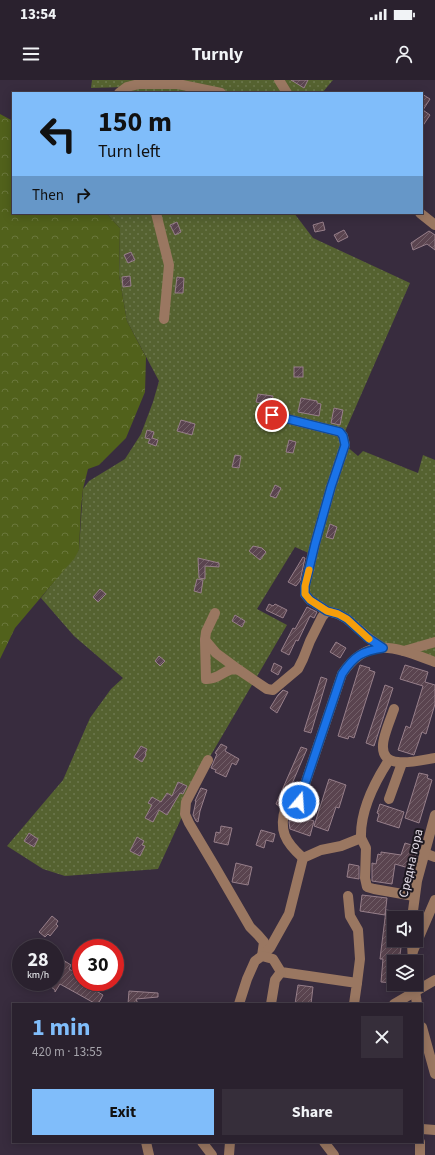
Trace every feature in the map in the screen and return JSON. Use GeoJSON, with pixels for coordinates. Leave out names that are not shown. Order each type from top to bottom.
{"type":"FeatureCollection","features":[{"type":"Feature","properties":{"kind":"street"},"geometry":{"type":"LineString","coordinates":[[279,80],[286,92]]}},
{"type":"Feature","properties":{"kind":"street"},"geometry":{"type":"LineString","coordinates":[[120,92],[127,87],[139,84],[178,84],[216,92]]}},
{"type":"Feature","properties":{"kind":"street"},"geometry":{"type":"LineString","coordinates":[[156,214],[169,265],[164,318]]}},
{"type":"Feature","properties":{"kind":"street"},"geometry":{"type":"LineString","coordinates":[[421,214],[435,225]]}},
{"type":"Feature","properties":{"kind":"street"},"geometry":{"type":"LineString","coordinates":[[267,416],[272,415],[340,432],[343,436],[345,445],[331,487],[305,586],[305,594],[310,600],[327,611],[338,614],[347,619],[368,638],[383,648]]}},
{"type":"Feature","properties":{"kind":"street"},"geometry":{"type":"LineString","coordinates":[[205,640],[216,653],[239,670],[267,689],[273,690],[298,669],[310,640],[322,617],[327,611]]}},
{"type":"Feature","properties":{"kind":"street"},"geometry":{"type":"LineString","coordinates":[[215,613],[206,632],[206,679],[214,680],[230,669],[239,670]]}},
{"type":"Feature","properties":{"kind":"street"},"geometry":{"type":"LineString","coordinates":[[404,651],[435,642]]}},
{"type":"Feature","properties":{"kind":"street"},"geometry":{"type":"LineString","coordinates":[[299,802],[342,674],[348,664],[357,655],[370,650],[383,648],[404,651],[435,662]]}},
{"type":"Feature","properties":{"kind":"street"},"geometry":{"type":"LineString","coordinates":[[394,709],[383,746],[384,754],[389,760],[402,763],[435,758]]}},
{"type":"Feature","properties":{"kind":"street"},"geometry":{"type":"LineString","coordinates":[[208,760],[186,802],[185,814],[188,823],[250,927],[264,942],[262,956]]}},
{"type":"Feature","properties":{"kind":"street"},"geometry":{"type":"LineString","coordinates":[[389,760],[371,794],[362,817],[361,838],[366,848],[366,887],[414,896]]}},
{"type":"Feature","properties":{"kind":"street"},"geometry":{"type":"LineString","coordinates":[[389,799],[402,763]]}},
{"type":"Feature","properties":{"kind":"street"},"geometry":{"type":"LineString","coordinates":[[286,806],[282,817],[284,836],[291,848],[303,858]]}},
{"type":"Feature","properties":{"kind":"street","name":"Средна гора"},"geometry":{"type":"LineString","coordinates":[[413,911],[414,896],[424,853],[435,815]]}},
{"type":"Feature","properties":{"kind":"street"},"geometry":{"type":"LineString","coordinates":[[303,858],[321,850],[341,846],[361,838]]}},
{"type":"Feature","properties":{"kind":"street"},"geometry":{"type":"LineString","coordinates":[[424,853],[435,857]]}},
{"type":"Feature","properties":{"kind":"street"},"geometry":{"type":"LineString","coordinates":[[239,1003],[255,960],[262,956],[270,948],[289,914],[303,858]]}},
{"type":"Feature","properties":{"kind":"street"},"geometry":{"type":"LineString","coordinates":[[348,896],[350,916],[358,930],[360,959],[354,1003]]}},
{"type":"Feature","properties":{"kind":"street"},"geometry":{"type":"LineString","coordinates":[[413,950],[435,900]]}},
{"type":"Feature","properties":{"kind":"street"},"geometry":{"type":"LineString","coordinates":[[413,947],[413,955]]}},
{"type":"Feature","properties":{"kind":"street"},"geometry":{"type":"LineString","coordinates":[[262,956],[273,959],[281,972]]}},
{"type":"Feature","properties":{"kind":"street"},"geometry":{"type":"LineString","coordinates":[[281,972],[357,983]]}},
{"type":"Feature","properties":{"kind":"street"},"geometry":{"type":"LineString","coordinates":[[271,1003],[275,980],[281,972]]}},
{"type":"Feature","properties":{"kind":"street"},"geometry":{"type":"LineString","coordinates":[[423,985],[435,980]]}},
{"type":"Feature","properties":{"kind":"street"},"geometry":{"type":"LineString","coordinates":[[395,1003],[411,991]]}},
{"type":"Feature","properties":{"kind":"street"},"geometry":{"type":"LineString","coordinates":[[414,991],[417,1003]]}},
{"type":"Feature","properties":{"kind":"street"},"geometry":{"type":"LineString","coordinates":[[423,1031],[435,1074]]}},
{"type":"Feature","properties":{"kind":"street"},"geometry":{"type":"LineString","coordinates":[[423,1128],[435,1130]]}},
{"type":"Feature","properties":{"kind":"street"},"geometry":{"type":"LineString","coordinates":[[146,1143],[149,1155]]}},
{"type":"Feature","properties":{"kind":"street"},"geometry":{"type":"LineString","coordinates":[[203,1143],[212,1155]]}},
{"type":"Feature","properties":{"kind":"street"},"geometry":{"type":"LineString","coordinates":[[229,1155],[230,1143]]}},
{"type":"Feature","properties":{"kind":"street"},"geometry":{"type":"LineString","coordinates":[[325,1143],[334,1155]]}},
{"type":"Feature","properties":{"kind":"street"},"geometry":{"type":"LineString","coordinates":[[420,1143],[420,1155]]}},
{"type":"Feature","properties":{"kind":"green space"},"geometry":{"type":"Polygon","coordinates":[[[92,80],[333,80],[323,92],[120,92],[127,87],[91,88],[92,80]]]}},
{"type":"Feature","properties":{"kind":"green space"},"geometry":{"type":"Polygon","coordinates":[[[0,114],[12,120],[12,214],[107,214],[120,228],[119,275],[127,321],[146,357],[145,392],[126,438],[99,465],[88,469],[83,489],[79,550],[74,559],[15,628],[0,659],[0,114]]]}},
{"type":"Feature","properties":{"kind":"green space"},"geometry":{"type":"Polygon","coordinates":[[[107,214],[295,214],[313,238],[410,283],[343,436],[345,445],[358,456],[363,451],[418,473],[423,455],[435,460],[435,662],[383,648],[305,594],[313,555],[295,547],[257,609],[287,625],[208,760],[158,869],[65,876],[43,869],[7,846],[63,780],[90,718],[111,689],[123,678],[74,636],[41,598],[79,550],[83,489],[89,481],[125,459],[141,434],[159,381],[127,321],[119,275],[120,228],[107,214]]]}},
{"type":"Feature","properties":{"kind":"building"},"geometry":{"type":"Polygon","coordinates":[[[291,80],[308,80],[304,88],[291,80]]]}},
{"type":"Feature","properties":{"kind":"building"},"geometry":{"type":"Polygon","coordinates":[[[423,95],[430,99],[423,110],[423,95]]]}},
{"type":"Feature","properties":{"kind":"building"},"geometry":{"type":"Polygon","coordinates":[[[423,110],[430,115],[423,126],[423,110]]]}},
{"type":"Feature","properties":{"kind":"building"},"geometry":{"type":"Polygon","coordinates":[[[177,222],[181,232],[175,235],[170,225],[177,222]]]}},
{"type":"Feature","properties":{"kind":"building"},"geometry":{"type":"Polygon","coordinates":[[[323,222],[325,230],[315,232],[313,225],[323,222]]]}},
{"type":"Feature","properties":{"kind":"building"},"geometry":{"type":"Polygon","coordinates":[[[344,230],[348,237],[338,242],[334,235],[344,230]]]}},
{"type":"Feature","properties":{"kind":"building"},"geometry":{"type":"Polygon","coordinates":[[[429,231],[435,235],[435,250],[427,244],[413,250],[411,243],[429,231]]]}},
{"type":"Feature","properties":{"kind":"building"},"geometry":{"type":"Polygon","coordinates":[[[131,252],[135,260],[128,263],[124,255],[131,252]]]}},
{"type":"Feature","properties":{"kind":"building"},"geometry":{"type":"Polygon","coordinates":[[[130,276],[131,286],[123,287],[122,277],[130,276]]]}},
{"type":"Feature","properties":{"kind":"building"},"geometry":{"type":"Polygon","coordinates":[[[177,277],[184,278],[183,293],[175,293],[177,277]]]}},
{"type":"Feature","properties":{"kind":"building"},"geometry":{"type":"Polygon","coordinates":[[[294,367],[303,367],[303,377],[294,377],[294,367]]]}},
{"type":"Feature","properties":{"kind":"building"},"geometry":{"type":"Polygon","coordinates":[[[258,394],[273,396],[272,405],[256,402],[258,394]]]}},
{"type":"Feature","properties":{"kind":"building"},"geometry":{"type":"Polygon","coordinates":[[[301,398],[317,401],[317,403],[321,404],[319,416],[298,412],[301,398]]]}},
{"type":"Feature","properties":{"kind":"building"},"geometry":{"type":"Polygon","coordinates":[[[334,408],[343,410],[340,425],[331,423],[334,408]]]}},
{"type":"Feature","properties":{"kind":"building"},"geometry":{"type":"Polygon","coordinates":[[[181,420],[195,424],[192,435],[177,431],[181,420]]]}},
{"type":"Feature","properties":{"kind":"building"},"geometry":{"type":"Polygon","coordinates":[[[147,430],[154,432],[152,438],[158,440],[156,446],[148,443],[150,439],[145,438],[147,430]]]}},
{"type":"Feature","properties":{"kind":"building"},"geometry":{"type":"Polygon","coordinates":[[[289,440],[296,442],[293,453],[286,452],[289,440]]]}},
{"type":"Feature","properties":{"kind":"building"},"geometry":{"type":"Polygon","coordinates":[[[235,455],[241,456],[239,468],[232,467],[235,455]]]}},
{"type":"Feature","properties":{"kind":"building"},"geometry":{"type":"Polygon","coordinates":[[[275,485],[281,488],[276,498],[270,496],[275,485]]]}},
{"type":"Feature","properties":{"kind":"building"},"geometry":{"type":"Polygon","coordinates":[[[330,524],[337,527],[333,539],[326,537],[330,524]]]}},
{"type":"Feature","properties":{"kind":"building"},"geometry":{"type":"Polygon","coordinates":[[[253,546],[262,548],[266,552],[260,560],[249,551],[253,546]]]}},
{"type":"Feature","properties":{"kind":"building"},"geometry":{"type":"Polygon","coordinates":[[[303,557],[305,558],[300,581],[296,586],[288,582],[303,557]]]}},
{"type":"Feature","properties":{"kind":"building"},"geometry":{"type":"Polygon","coordinates":[[[198,558],[219,563],[219,567],[205,566],[205,579],[199,578],[198,558]]]}},
{"type":"Feature","properties":{"kind":"building"},"geometry":{"type":"Polygon","coordinates":[[[197,579],[203,580],[201,593],[194,591],[197,579]]]}},
{"type":"Feature","properties":{"kind":"building"},"geometry":{"type":"Polygon","coordinates":[[[100,589],[106,594],[98,602],[93,597],[100,589]]]}},
{"type":"Feature","properties":{"kind":"building"},"geometry":{"type":"Polygon","coordinates":[[[269,604],[273,606],[275,604],[287,610],[283,618],[266,610],[269,604]]]}},
{"type":"Feature","properties":{"kind":"building"},"geometry":{"type":"Polygon","coordinates":[[[307,607],[317,612],[314,618],[310,616],[298,641],[296,640],[289,655],[281,651],[293,628],[295,629],[307,607]]]}},
{"type":"Feature","properties":{"kind":"building"},"geometry":{"type":"Polygon","coordinates":[[[235,615],[245,621],[242,627],[232,621],[235,615]]]}},
{"type":"Feature","properties":{"kind":"building"},"geometry":{"type":"Polygon","coordinates":[[[336,642],[346,648],[340,658],[330,652],[336,642]]]}},
{"type":"Feature","properties":{"kind":"building"},"geometry":{"type":"Polygon","coordinates":[[[159,656],[165,661],[160,666],[155,661],[159,656]]]}},
{"type":"Feature","properties":{"kind":"building"},"geometry":{"type":"Polygon","coordinates":[[[274,663],[282,667],[278,675],[271,671],[274,663]]]}},
{"type":"Feature","properties":{"kind":"building"},"geometry":{"type":"Polygon","coordinates":[[[360,665],[370,668],[369,670],[375,672],[354,738],[349,736],[348,739],[338,736],[360,665]]]}},
{"type":"Feature","properties":{"kind":"building"},"geometry":{"type":"Polygon","coordinates":[[[405,665],[428,672],[425,682],[435,685],[435,704],[426,734],[422,732],[414,755],[398,750],[406,726],[410,728],[423,686],[400,679],[405,665]]]}},
{"type":"Feature","properties":{"kind":"building"},"geometry":{"type":"Polygon","coordinates":[[[321,677],[327,679],[311,733],[304,731],[321,677]]]}},
{"type":"Feature","properties":{"kind":"building"},"geometry":{"type":"Polygon","coordinates":[[[385,685],[393,688],[374,746],[366,743],[385,685]]]}},
{"type":"Feature","properties":{"kind":"building"},"geometry":{"type":"Polygon","coordinates":[[[283,690],[288,692],[277,713],[270,708],[283,690]]]}},
{"type":"Feature","properties":{"kind":"building"},"geometry":{"type":"Polygon","coordinates":[[[221,744],[227,747],[225,751],[239,759],[236,765],[232,763],[226,777],[215,772],[216,770],[211,768],[217,754],[215,753],[221,744]]]}},
{"type":"Feature","properties":{"kind":"building"},"geometry":{"type":"Polygon","coordinates":[[[141,746],[147,749],[146,755],[142,762],[134,757],[141,746]]]}},
{"type":"Feature","properties":{"kind":"building"},"geometry":{"type":"Polygon","coordinates":[[[301,747],[307,749],[285,800],[281,802],[279,806],[276,804],[301,747]]]}},
{"type":"Feature","properties":{"kind":"building"},"geometry":{"type":"Polygon","coordinates":[[[419,773],[428,775],[427,778],[432,780],[419,823],[405,818],[419,773]]]}},
{"type":"Feature","properties":{"kind":"building"},"geometry":{"type":"Polygon","coordinates":[[[329,779],[346,785],[339,808],[336,807],[328,831],[314,826],[329,779]]]}},
{"type":"Feature","properties":{"kind":"building"},"geometry":{"type":"Polygon","coordinates":[[[178,782],[187,786],[183,794],[180,793],[167,815],[159,810],[153,822],[145,818],[152,805],[148,803],[152,797],[161,802],[167,793],[172,796],[178,782]]]}},
{"type":"Feature","properties":{"kind":"building"},"geometry":{"type":"Polygon","coordinates":[[[201,788],[207,790],[198,822],[193,815],[195,801],[201,788]]]}},
{"type":"Feature","properties":{"kind":"building"},"geometry":{"type":"Polygon","coordinates":[[[380,804],[404,812],[399,828],[377,821],[379,814],[377,813],[380,804]]]}},
{"type":"Feature","properties":{"kind":"building"},"geometry":{"type":"Polygon","coordinates":[[[291,814],[314,821],[310,836],[290,829],[289,822],[291,814]]]}},
{"type":"Feature","properties":{"kind":"building"},"geometry":{"type":"Polygon","coordinates":[[[221,826],[232,828],[228,845],[214,842],[216,832],[220,833],[221,826]]]}},
{"type":"Feature","properties":{"kind":"building"},"geometry":{"type":"Polygon","coordinates":[[[261,830],[275,834],[273,842],[266,840],[264,848],[256,845],[261,830]]]}},
{"type":"Feature","properties":{"kind":"building"},"geometry":{"type":"Polygon","coordinates":[[[29,833],[38,839],[34,847],[24,841],[29,833]]]}},
{"type":"Feature","properties":{"kind":"building"},"geometry":{"type":"Polygon","coordinates":[[[137,837],[144,841],[142,845],[145,846],[140,856],[130,851],[137,837]]]}},
{"type":"Feature","properties":{"kind":"building"},"geometry":{"type":"Polygon","coordinates":[[[405,843],[418,847],[412,869],[395,864],[392,884],[372,881],[372,863],[376,864],[378,854],[381,855],[381,852],[401,855],[405,843]]]}},
{"type":"Feature","properties":{"kind":"building"},"geometry":{"type":"Polygon","coordinates":[[[236,863],[252,867],[248,885],[232,882],[236,863]]]}},
{"type":"Feature","properties":{"kind":"building"},"geometry":{"type":"Polygon","coordinates":[[[349,864],[359,866],[359,879],[347,877],[349,864]]]}},
{"type":"Feature","properties":{"kind":"building"},"geometry":{"type":"Polygon","coordinates":[[[362,895],[387,898],[385,915],[360,911],[362,895]]]}},
{"type":"Feature","properties":{"kind":"building"},"geometry":{"type":"Polygon","coordinates":[[[386,910],[393,911],[387,911],[387,947],[401,947],[400,955],[387,955],[387,982],[381,982],[383,959],[380,959],[386,910]]]}},
{"type":"Feature","properties":{"kind":"building"},"geometry":{"type":"Polygon","coordinates":[[[52,916],[58,921],[56,924],[58,926],[50,936],[48,934],[45,937],[39,932],[52,916]]]}},
{"type":"Feature","properties":{"kind":"building"},"geometry":{"type":"Polygon","coordinates":[[[64,961],[71,965],[69,969],[72,971],[72,991],[64,986],[64,961]]]}},
{"type":"Feature","properties":{"kind":"building"},"geometry":{"type":"Polygon","coordinates":[[[298,985],[313,987],[311,1003],[295,1003],[298,985]]]}},
{"type":"Feature","properties":{"kind":"building"},"geometry":{"type":"Polygon","coordinates":[[[73,991],[96,991],[103,995],[99,1003],[94,1003],[73,991]]]}},
{"type":"Feature","properties":{"kind":"building"},"geometry":{"type":"Polygon","coordinates":[[[129,991],[158,993],[158,997],[136,999],[138,1003],[128,1003],[129,991]]]}},
{"type":"Feature","properties":{"kind":"slow traffic"},"geometry":{"type":"LineString","coordinates":[[309,570],[305,586],[305,594],[310,600],[327,611],[338,614],[347,619],[369,639]]}},
{"type":"Feature","properties":{"kind":"route"},"geometry":{"type":"LineString","coordinates":[[272,415],[340,432],[343,436],[345,445],[331,487],[315,544],[305,586],[305,594],[310,600],[327,611],[338,614],[347,619],[368,638],[383,648],[370,650],[357,655],[348,664],[342,674],[299,802]]}}]}
